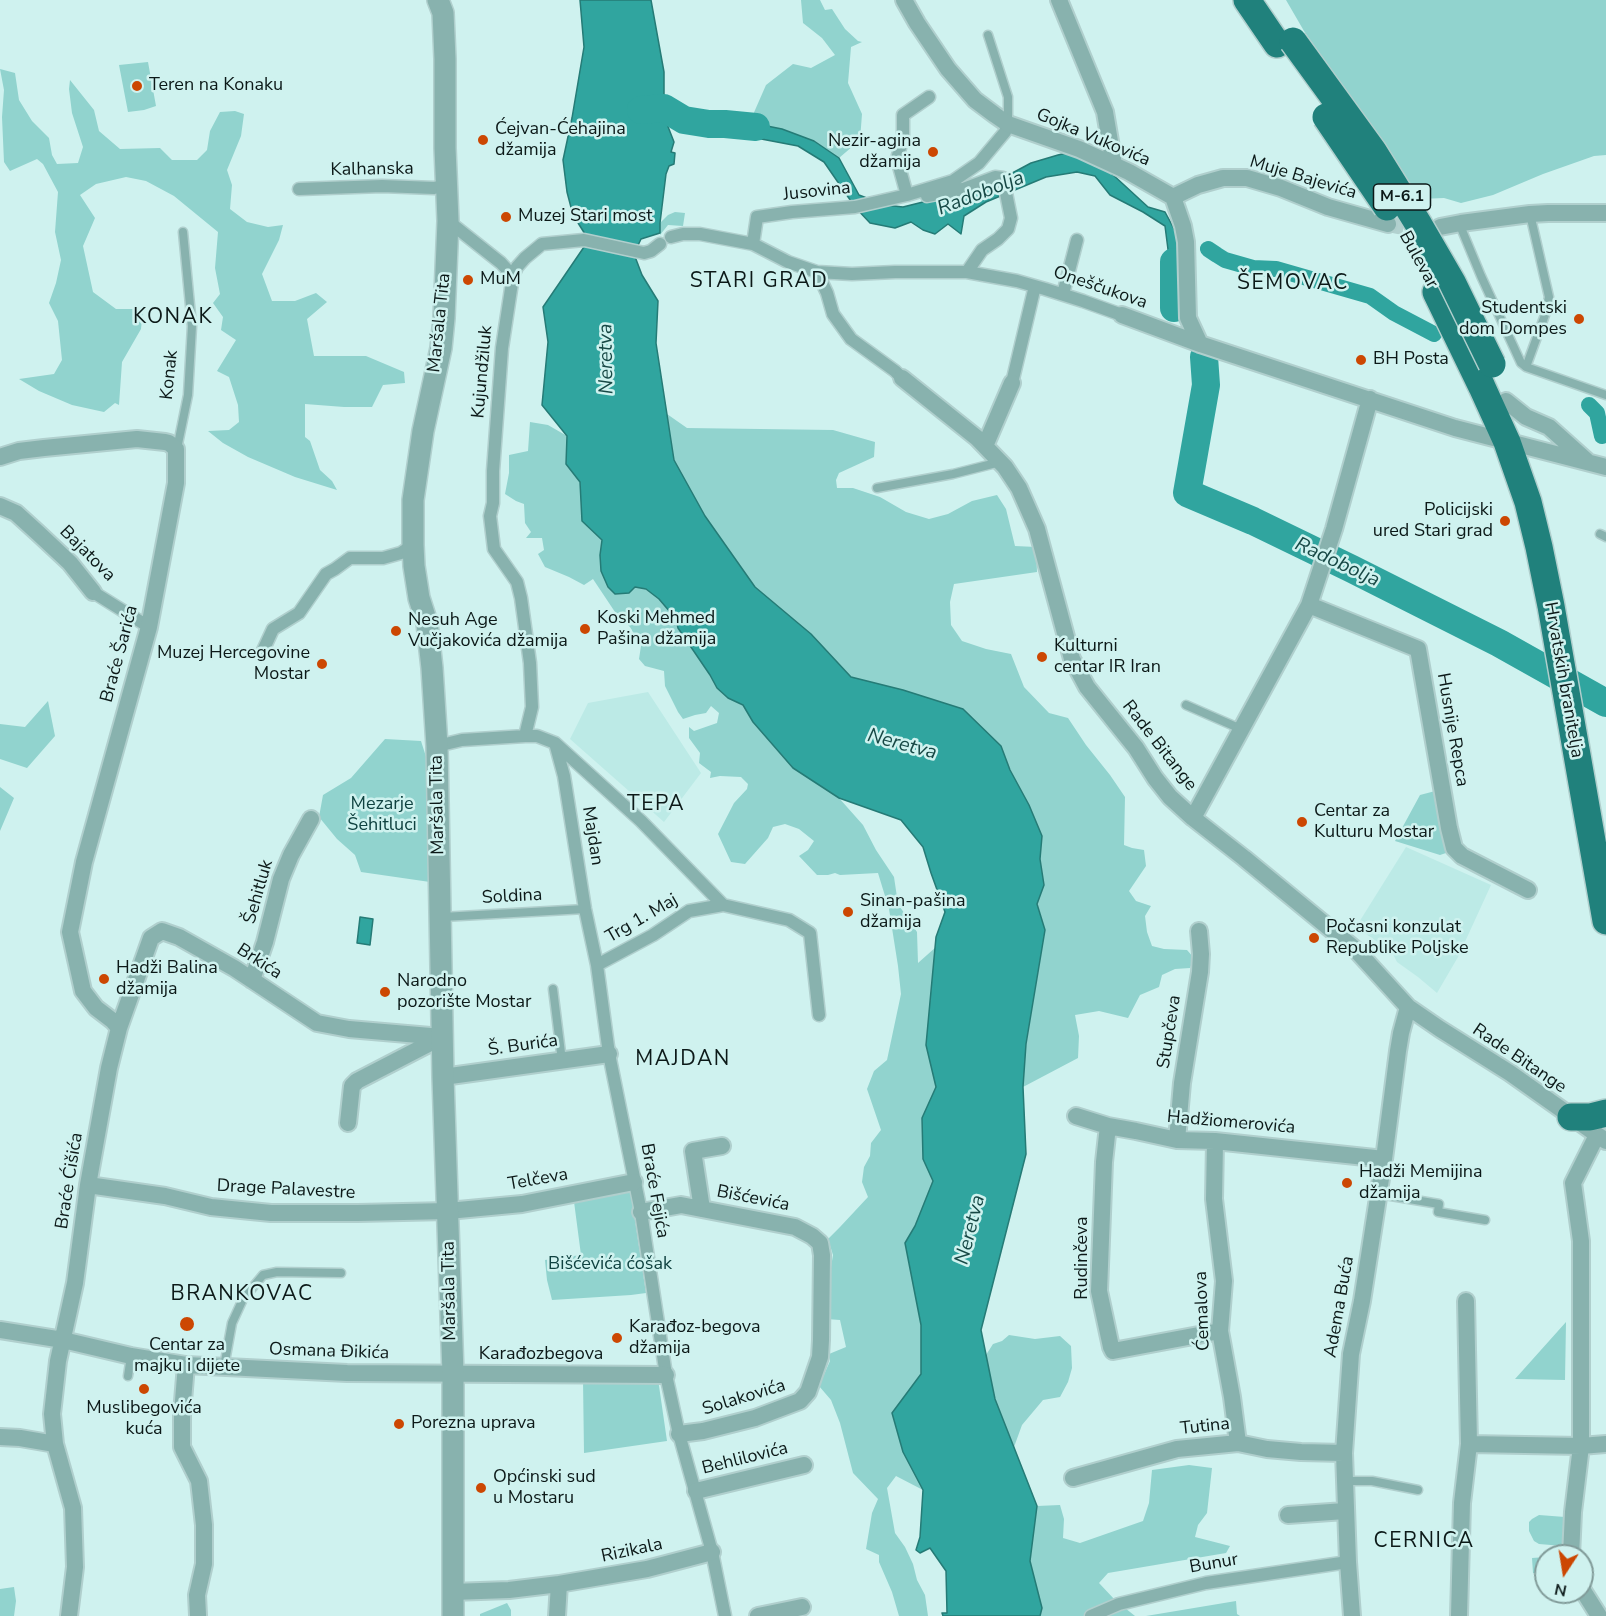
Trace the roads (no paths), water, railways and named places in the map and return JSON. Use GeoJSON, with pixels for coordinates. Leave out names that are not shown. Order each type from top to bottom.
{"type":"FeatureCollection","features":[{"type":"Feature","properties":{"kind":"main road","name":"M-6.1"},"geometry":{"type":"LineString","coordinates":[[1247,0],[1285,42],[1373,151],[1452,282],[1482,366],[1540,500],[1556,562],[1580,737],[1606,848]]}},
{"type":"Feature","properties":{"kind":"main road","name":"M-6.1"},"geometry":{"type":"LineString","coordinates":[[1266,0],[1285,42]]}},
{"type":"Feature","properties":{"kind":"main road","name":"M-6.1"},"geometry":{"type":"LineString","coordinates":[[1482,366],[1506,401],[1515,444]]}},
{"type":"Feature","properties":{"kind":"main road","name":"Hrvatskih branitelja"},"geometry":{"type":"LineString","coordinates":[[1580,737],[1606,921]]}},
{"type":"Feature","properties":{"kind":"main road"},"geometry":{"type":"LineString","coordinates":[[1571,1117],[1590,1117],[1603,1130]]}},
{"type":"Feature","properties":{"kind":"street","name":"Maršala Tita"},"geometry":{"type":"LineString","coordinates":[[438,0],[443,13],[448,221],[441,348],[423,431],[413,500],[413,545],[419,598],[427,623],[437,746],[443,1077],[453,1374],[453,1616]]}},
{"type":"Feature","properties":{"kind":"street","name":"Gojka Vukovića"},"geometry":{"type":"LineString","coordinates":[[904,0],[948,69],[975,100],[1008,124],[1079,149],[1143,179],[1173,197]]}},
{"type":"Feature","properties":{"kind":"street"},"geometry":{"type":"LineString","coordinates":[[1059,0],[1105,112],[1114,165]]}},
{"type":"Feature","properties":{"kind":"street"},"geometry":{"type":"LineString","coordinates":[[929,97],[903,115],[903,137],[897,159],[912,194],[936,195],[963,189],[995,177],[1003,178],[1009,205],[1011,218],[1008,229],[982,250],[967,272]]}},
{"type":"Feature","properties":{"kind":"street","name":"Jusovina"},"geometry":{"type":"LineString","coordinates":[[753,244],[757,217],[855,207],[912,194],[953,181],[979,163],[1005,132],[1008,124]]}},
{"type":"Feature","properties":{"kind":"street","name":"Muje Bajevića"},"geometry":{"type":"LineString","coordinates":[[1173,197],[1198,184],[1223,178],[1247,178],[1281,188],[1328,207],[1388,224]]}},
{"type":"Feature","properties":{"kind":"street","name":"Kalhanska"},"geometry":{"type":"LineString","coordinates":[[299,189],[382,186],[434,188],[446,185]]}},
{"type":"Feature","properties":{"kind":"street"},"geometry":{"type":"LineString","coordinates":[[1173,197],[1186,242],[1188,318],[1200,344]]}},
{"type":"Feature","properties":{"kind":"street"},"geometry":{"type":"LineString","coordinates":[[1440,227],[1530,214],[1606,213]]}},
{"type":"Feature","properties":{"kind":"street"},"geometry":{"type":"LineString","coordinates":[[448,221],[501,263],[513,276]]}},
{"type":"Feature","properties":{"kind":"street","name":"Oneščukova"},"geometry":{"type":"LineString","coordinates":[[671,237],[700,234],[753,244],[788,262],[817,272],[852,274],[967,272],[1017,281],[1062,294],[1200,344],[1455,428],[1601,464]]}},
{"type":"Feature","properties":{"kind":"street","name":"Kujundžiluk"},"geometry":{"type":"LineString","coordinates":[[525,736],[532,707],[527,636],[521,598],[517,582],[494,549],[490,516],[493,503],[502,348],[513,276],[525,258],[537,247],[545,244],[584,240],[644,253],[660,244]]}},
{"type":"Feature","properties":{"kind":"street"},"geometry":{"type":"LineString","coordinates":[[1062,294],[1077,240]]}},
{"type":"Feature","properties":{"kind":"street","name":"Rade Bitange"},"geometry":{"type":"LineString","coordinates":[[817,272],[827,293],[833,314],[851,339],[895,371],[977,438],[1020,488],[1037,529],[1072,658],[1087,687],[1136,748],[1170,797],[1356,950],[1408,1007],[1510,1073],[1571,1117]]}},
{"type":"Feature","properties":{"kind":"street"},"geometry":{"type":"LineString","coordinates":[[985,446],[1012,383],[1035,286]]}},
{"type":"Feature","properties":{"kind":"street"},"geometry":{"type":"LineString","coordinates":[[1193,818],[1309,605],[1334,529],[1370,399]]}},
{"type":"Feature","properties":{"kind":"street"},"geometry":{"type":"LineString","coordinates":[[1506,401],[1526,417],[1550,428],[1601,464]]}},
{"type":"Feature","properties":{"kind":"street"},"geometry":{"type":"LineString","coordinates":[[0,457],[27,450],[137,439],[169,443],[176,449]]}},
{"type":"Feature","properties":{"kind":"street","name":"Braće Šarića"},"geometry":{"type":"LineString","coordinates":[[119,1028],[96,1008],[83,991],[70,932],[84,862],[149,627],[176,483],[176,449]]}},
{"type":"Feature","properties":{"kind":"street","name":"Bajatova"},"geometry":{"type":"LineString","coordinates":[[0,506],[16,513],[38,533],[70,564],[93,592],[149,627]]}},
{"type":"Feature","properties":{"kind":"street"},"geometry":{"type":"LineString","coordinates":[[261,655],[273,629],[299,613],[326,574],[350,558],[383,558],[401,554],[413,545]]}},
{"type":"Feature","properties":{"kind":"street","name":"Husnije Repca"},"geometry":{"type":"LineString","coordinates":[[1309,605],[1418,649],[1454,848],[1462,856],[1528,890]]}},
{"type":"Feature","properties":{"kind":"street"},"geometry":{"type":"LineString","coordinates":[[437,746],[462,740],[525,736],[537,736],[555,742]]}},
{"type":"Feature","properties":{"kind":"street","name":"Trg 1. Maj"},"geometry":{"type":"LineString","coordinates":[[555,742],[641,821],[723,905]]}},
{"type":"Feature","properties":{"kind":"street","name":"Majdan"},"geometry":{"type":"LineString","coordinates":[[555,742],[564,776],[585,909],[597,965],[609,1054]]}},
{"type":"Feature","properties":{"kind":"street","name":"Šehitluk"},"geometry":{"type":"LineString","coordinates":[[252,980],[265,942],[281,879],[311,819]]}},
{"type":"Feature","properties":{"kind":"street"},"geometry":{"type":"LineString","coordinates":[[723,905],[789,920],[810,933],[819,1015]]}},
{"type":"Feature","properties":{"kind":"street","name":"Trg 1. Maj"},"geometry":{"type":"LineString","coordinates":[[597,965],[653,935],[689,911],[723,905]]}},
{"type":"Feature","properties":{"kind":"street","name":"Brkića"},"geometry":{"type":"LineString","coordinates":[[119,1028],[151,938],[162,931],[179,937],[234,968],[317,1023],[349,1029],[442,1037]]}},
{"type":"Feature","properties":{"kind":"street","name":"Stupčeva"},"geometry":{"type":"LineString","coordinates":[[1177,1140],[1183,1074],[1200,972],[1199,931]]}},
{"type":"Feature","properties":{"kind":"street","name":"Adema Buća"},"geometry":{"type":"LineString","coordinates":[[1352,1616],[1344,1481],[1351,1354],[1379,1194],[1398,1051],[1408,1007]]}},
{"type":"Feature","properties":{"kind":"street","name":"Braće Ćišića"},"geometry":{"type":"LineString","coordinates":[[69,1616],[75,1567],[73,1508],[55,1444],[52,1414],[58,1361],[75,1283],[88,1185],[109,1068],[119,1028]]}},
{"type":"Feature","properties":{"kind":"street"},"geometry":{"type":"LineString","coordinates":[[348,1124],[352,1086],[357,1081],[442,1037]]}},
{"type":"Feature","properties":{"kind":"street","name":"Š. Burića"},"geometry":{"type":"LineString","coordinates":[[443,1077],[609,1054]]}},
{"type":"Feature","properties":{"kind":"street","name":"Braće Fejića"},"geometry":{"type":"LineString","coordinates":[[609,1054],[640,1212],[666,1375],[679,1434],[712,1552],[725,1616]]}},
{"type":"Feature","properties":{"kind":"street","name":"Hadžiomerovića"},"geometry":{"type":"LineString","coordinates":[[1076,1116],[1108,1126],[1177,1140],[1215,1141],[1384,1159]]}},
{"type":"Feature","properties":{"kind":"street","name":"Rudinčeva"},"geometry":{"type":"LineString","coordinates":[[1108,1126],[1104,1162],[1099,1291],[1113,1351],[1220,1331]]}},
{"type":"Feature","properties":{"kind":"street"},"geometry":{"type":"LineString","coordinates":[[1570,1544],[1581,1446],[1581,1241],[1572,1183],[1603,1130]]}},
{"type":"Feature","properties":{"kind":"street","name":"Ćemalova"},"geometry":{"type":"LineString","coordinates":[[1215,1141],[1214,1199],[1224,1281],[1220,1331],[1238,1443]]}},
{"type":"Feature","properties":{"kind":"street"},"geometry":{"type":"LineString","coordinates":[[702,1209],[693,1151],[722,1146]]}},
{"type":"Feature","properties":{"kind":"street","name":"Telčeva"},"geometry":{"type":"LineString","coordinates":[[448,1211],[522,1204],[634,1182]]}},
{"type":"Feature","properties":{"kind":"street","name":"Drage Palavestre"},"geometry":{"type":"LineString","coordinates":[[88,1185],[165,1196],[211,1207],[271,1213],[448,1211]]}},
{"type":"Feature","properties":{"kind":"street","name":"Bišćevića"},"geometry":{"type":"LineString","coordinates":[[640,1212],[681,1205],[795,1227],[820,1243],[822,1278]]}},
{"type":"Feature","properties":{"kind":"street","name":"Solakovića"},"geometry":{"type":"LineString","coordinates":[[679,1434],[703,1431],[755,1418],[800,1401],[808,1392],[820,1357],[822,1278]]}},
{"type":"Feature","properties":{"kind":"street"},"geometry":{"type":"LineString","coordinates":[[1459,1616],[1462,1503],[1469,1444],[1466,1301]]}},
{"type":"Feature","properties":{"kind":"street","name":"Osmana Đikića"},"geometry":{"type":"LineString","coordinates":[[0,1330],[63,1340],[131,1356],[186,1365],[347,1373],[453,1374]]}},
{"type":"Feature","properties":{"kind":"street"},"geometry":{"type":"LineString","coordinates":[[186,1365],[182,1447],[199,1481],[204,1525],[204,1564],[197,1595],[198,1615]]}},
{"type":"Feature","properties":{"kind":"street","name":"Karađozbegova"},"geometry":{"type":"LineString","coordinates":[[453,1374],[666,1375]]}},
{"type":"Feature","properties":{"kind":"street"},"geometry":{"type":"LineString","coordinates":[[0,1437],[55,1444]]}},
{"type":"Feature","properties":{"kind":"street","name":"Tutina"},"geometry":{"type":"LineString","coordinates":[[1074,1478],[1178,1449],[1238,1443],[1266,1449],[1344,1453]]}},
{"type":"Feature","properties":{"kind":"street"},"geometry":{"type":"LineString","coordinates":[[1469,1444],[1581,1446],[1606,1444]]}},
{"type":"Feature","properties":{"kind":"street","name":"Behlilovića"},"geometry":{"type":"LineString","coordinates":[[696,1491],[804,1465]]}},
{"type":"Feature","properties":{"kind":"street"},"geometry":{"type":"LineString","coordinates":[[1288,1515],[1345,1511]]}},
{"type":"Feature","properties":{"kind":"street","name":"Rizikala"},"geometry":{"type":"LineString","coordinates":[[452,1592],[509,1590],[559,1584],[647,1569],[712,1552]]}},
{"type":"Feature","properties":{"kind":"street","name":"Bunur"},"geometry":{"type":"LineString","coordinates":[[1091,1616],[1119,1604],[1206,1583],[1348,1562]]}},
{"type":"Feature","properties":{"kind":"street"},"geometry":{"type":"LineString","coordinates":[[557,1616],[559,1584]]}},
{"type":"Feature","properties":{"kind":"street"},"geometry":{"type":"LineString","coordinates":[[758,1616],[802,1607]]}},
{"type":"Feature","properties":{"kind":"lane"},"geometry":{"type":"LineString","coordinates":[[988,35],[1008,97],[1008,124]]}},
{"type":"Feature","properties":{"kind":"lane"},"geometry":{"type":"LineString","coordinates":[[1526,367],[1545,315],[1549,297],[1530,214]]}},
{"type":"Feature","properties":{"kind":"lane"},"geometry":{"type":"LineString","coordinates":[[1459,223],[1519,361],[1526,367],[1606,395]]}},
{"type":"Feature","properties":{"kind":"lane","name":"Konak"},"geometry":{"type":"LineString","coordinates":[[176,449],[188,395],[192,326],[183,232]]}},
{"type":"Feature","properties":{"kind":"lane"},"geometry":{"type":"LineString","coordinates":[[877,488],[953,474],[1000,462]]}},
{"type":"Feature","properties":{"kind":"lane"},"geometry":{"type":"LineString","coordinates":[[1185,705],[1241,729]]}},
{"type":"Feature","properties":{"kind":"lane","name":"Soldina"},"geometry":{"type":"LineString","coordinates":[[440,917],[585,909]]}},
{"type":"Feature","properties":{"kind":"lane"},"geometry":{"type":"LineString","coordinates":[[553,989],[562,1061]]}},
{"type":"Feature","properties":{"kind":"lane"},"geometry":{"type":"LineString","coordinates":[[1379,1194],[1439,1204],[1438,1212],[1485,1220]]}},
{"type":"Feature","properties":{"kind":"lane"},"geometry":{"type":"LineString","coordinates":[[224,1367],[232,1323],[243,1299],[263,1275],[277,1272],[340,1273]]}},
{"type":"Feature","properties":{"kind":"lane"},"geometry":{"type":"LineString","coordinates":[[128,1376],[131,1356]]}},
{"type":"Feature","properties":{"kind":"lane"},"geometry":{"type":"LineString","coordinates":[[1344,1481],[1372,1481],[1418,1490]]}},
{"type":"Feature","properties":{"kind":"water","name":"Neretva"},"geometry":{"type":"Polygon","coordinates":[[[580,0],[651,0],[664,72],[664,108],[670,115],[667,124],[674,142],[671,152],[675,153],[674,164],[669,166],[666,174],[660,233],[641,239],[634,254],[642,275],[658,301],[656,343],[674,460],[705,516],[755,587],[811,634],[851,677],[963,709],[1001,746],[1042,836],[1040,859],[1044,885],[1037,904],[1045,930],[1026,1044],[1023,1087],[1026,1154],[981,1330],[995,1399],[1037,1506],[1030,1561],[1042,1608],[1040,1616],[943,1616],[942,1613],[947,1613],[946,1571],[930,1548],[920,1553],[916,1550],[920,1537],[923,1490],[903,1452],[892,1413],[921,1374],[921,1325],[905,1243],[915,1226],[933,1181],[923,1159],[922,1118],[936,1087],[926,1045],[936,937],[945,912],[923,847],[901,820],[839,798],[793,768],[753,722],[743,705],[728,698],[717,688],[678,628],[676,619],[659,599],[646,589],[635,587],[629,593],[615,594],[608,587],[601,571],[602,540],[582,521],[580,482],[566,464],[567,436],[542,405],[548,342],[543,307],[584,247],[585,234],[573,215],[563,160],[584,47],[580,0]]]}},
{"type":"Feature","properties":{"kind":"water"},"geometry":{"type":"Polygon","coordinates":[[[718,121],[757,124],[782,129],[814,141],[839,158],[859,195],[885,205],[903,207],[1003,178],[1031,163],[1058,155],[1071,152],[1089,158],[1111,173],[1148,207],[1165,212],[1179,238],[1176,297],[1171,304],[1170,265],[1165,226],[1110,195],[1095,176],[1077,172],[1046,177],[986,202],[964,216],[961,234],[948,224],[935,234],[911,222],[895,228],[870,223],[855,207],[824,162],[798,146],[756,138],[738,129],[718,125],[718,121]]]}},
{"type":"Feature","properties":{"kind":"water"},"geometry":{"type":"Polygon","coordinates":[[[360,917],[373,919],[370,945],[357,943],[360,917]]]}},
{"type":"Feature","properties":{"kind":"waterway","name":"Radobolja"},"geometry":{"type":"LineString","coordinates":[[641,110],[664,108],[684,120],[756,127]]}},
{"type":"Feature","properties":{"kind":"waterway","name":"Radobolja"},"geometry":{"type":"LineString","coordinates":[[1208,249],[1225,260],[1253,268],[1276,269],[1370,296],[1394,313],[1434,334]]}},
{"type":"Feature","properties":{"kind":"waterway","name":"Radobolja"},"geometry":{"type":"LineString","coordinates":[[1174,262],[1174,308]]}},
{"type":"Feature","properties":{"kind":"waterway","name":"Radobolja"},"geometry":{"type":"LineString","coordinates":[[1204,357],[1206,385],[1187,493],[1253,521],[1352,569],[1499,643],[1606,703]]}},
{"type":"Feature","properties":{"kind":"waterway","name":"Radobolja"},"geometry":{"type":"LineString","coordinates":[[1589,405],[1597,413],[1602,436]]}},
{"type":"Feature","properties":{"kind":"tunnel"},"geometry":{"type":"LineString","coordinates":[[1388,224],[1408,228],[1426,227]]}},
{"type":"Feature","properties":{"kind":"place","name":"Teren na Konaku"},"geometry":{"type":"Point","coordinates":[137,86]}},
{"type":"Feature","properties":{"kind":"place","name":"Ćejvan-Ćehajina džamija"},"geometry":{"type":"Point","coordinates":[483,140]}},
{"type":"Feature","properties":{"kind":"place","name":"Nezir-agina džamija"},"geometry":{"type":"Point","coordinates":[933,152]}},
{"type":"Feature","properties":{"kind":"place","name":"Muzej Stari most"},"geometry":{"type":"Point","coordinates":[506,217]}},
{"type":"Feature","properties":{"kind":"place","name":"MuM"},"geometry":{"type":"Point","coordinates":[468,280]}},
{"type":"Feature","properties":{"kind":"place","name":"Studentski dom Dompes"},"geometry":{"type":"Point","coordinates":[1579,319]}},
{"type":"Feature","properties":{"kind":"place","name":"BH Posta"},"geometry":{"type":"Point","coordinates":[1361,360]}},
{"type":"Feature","properties":{"kind":"place","name":"Policijski ured Stari grad"},"geometry":{"type":"Point","coordinates":[1505,521]}},
{"type":"Feature","properties":{"kind":"place","name":"Koski Mehmed Pašina džamija"},"geometry":{"type":"Point","coordinates":[585,629]}},
{"type":"Feature","properties":{"kind":"place","name":"Nesuh Age Vučjakovića džamija"},"geometry":{"type":"Point","coordinates":[396,631]}},
{"type":"Feature","properties":{"kind":"place","name":"Kulturni centar IR Iran"},"geometry":{"type":"Point","coordinates":[1042,657]}},
{"type":"Feature","properties":{"kind":"place","name":"Muzej Hercegovine Mostar"},"geometry":{"type":"Point","coordinates":[322,664]}},
{"type":"Feature","properties":{"kind":"place","name":"Centar za Kulturu Mostar"},"geometry":{"type":"Point","coordinates":[1302,822]}},
{"type":"Feature","properties":{"kind":"place","name":"Sinan-pašina džamija"},"geometry":{"type":"Point","coordinates":[848,912]}},
{"type":"Feature","properties":{"kind":"place","name":"Počasni konzulat Republike Poljske"},"geometry":{"type":"Point","coordinates":[1314,938]}},
{"type":"Feature","properties":{"kind":"place","name":"Hadži Balina džamija"},"geometry":{"type":"Point","coordinates":[104,979]}},
{"type":"Feature","properties":{"kind":"place","name":"Narodno pozorište Mostar"},"geometry":{"type":"Point","coordinates":[385,992]}},
{"type":"Feature","properties":{"kind":"place","name":"Hadži Memijina džamija"},"geometry":{"type":"Point","coordinates":[1347,1183]}},
{"type":"Feature","properties":{"kind":"place","name":"Centar za majku i dijete"},"geometry":{"type":"Point","coordinates":[187,1324]}},
{"type":"Feature","properties":{"kind":"place","name":"Karađoz-begova džamija"},"geometry":{"type":"Point","coordinates":[617,1338]}},
{"type":"Feature","properties":{"kind":"place","name":"Muslibegovića kuća"},"geometry":{"type":"Point","coordinates":[144,1389]}},
{"type":"Feature","properties":{"kind":"place","name":"Porezna uprava"},"geometry":{"type":"Point","coordinates":[399,1424]}},
{"type":"Feature","properties":{"kind":"place","name":"Općinski sud u Mostaru"},"geometry":{"type":"Point","coordinates":[481,1488]}},
{"type":"Feature","properties":{"kind":"district","name":"STARI GRAD"},"geometry":{"type":"Point","coordinates":[759,282]}},
{"type":"Feature","properties":{"kind":"district","name":"ŠEMOVAC"},"geometry":{"type":"Point","coordinates":[1293,284]}},
{"type":"Feature","properties":{"kind":"district","name":"KONAK"},"geometry":{"type":"Point","coordinates":[173,318]}},
{"type":"Feature","properties":{"kind":"district","name":"TEPA"},"geometry":{"type":"Point","coordinates":[656,805]}},
{"type":"Feature","properties":{"kind":"district","name":"MAJDAN"},"geometry":{"type":"Point","coordinates":[683,1060]}},
{"type":"Feature","properties":{"kind":"district","name":"BRANKOVAC"},"geometry":{"type":"Point","coordinates":[242,1295]}},
{"type":"Feature","properties":{"kind":"district","name":"CERNICA"},"geometry":{"type":"Point","coordinates":[1424,1542]}},
{"type":"Feature","properties":{"kind":"park label","name":"Mezarje Šehitluci"},"geometry":{"type":"Point","coordinates":[382,815]}},
{"type":"Feature","properties":{"kind":"park label","name":"Bišćevića ćošak"},"geometry":{"type":"Point","coordinates":[610,1265]}}]}
